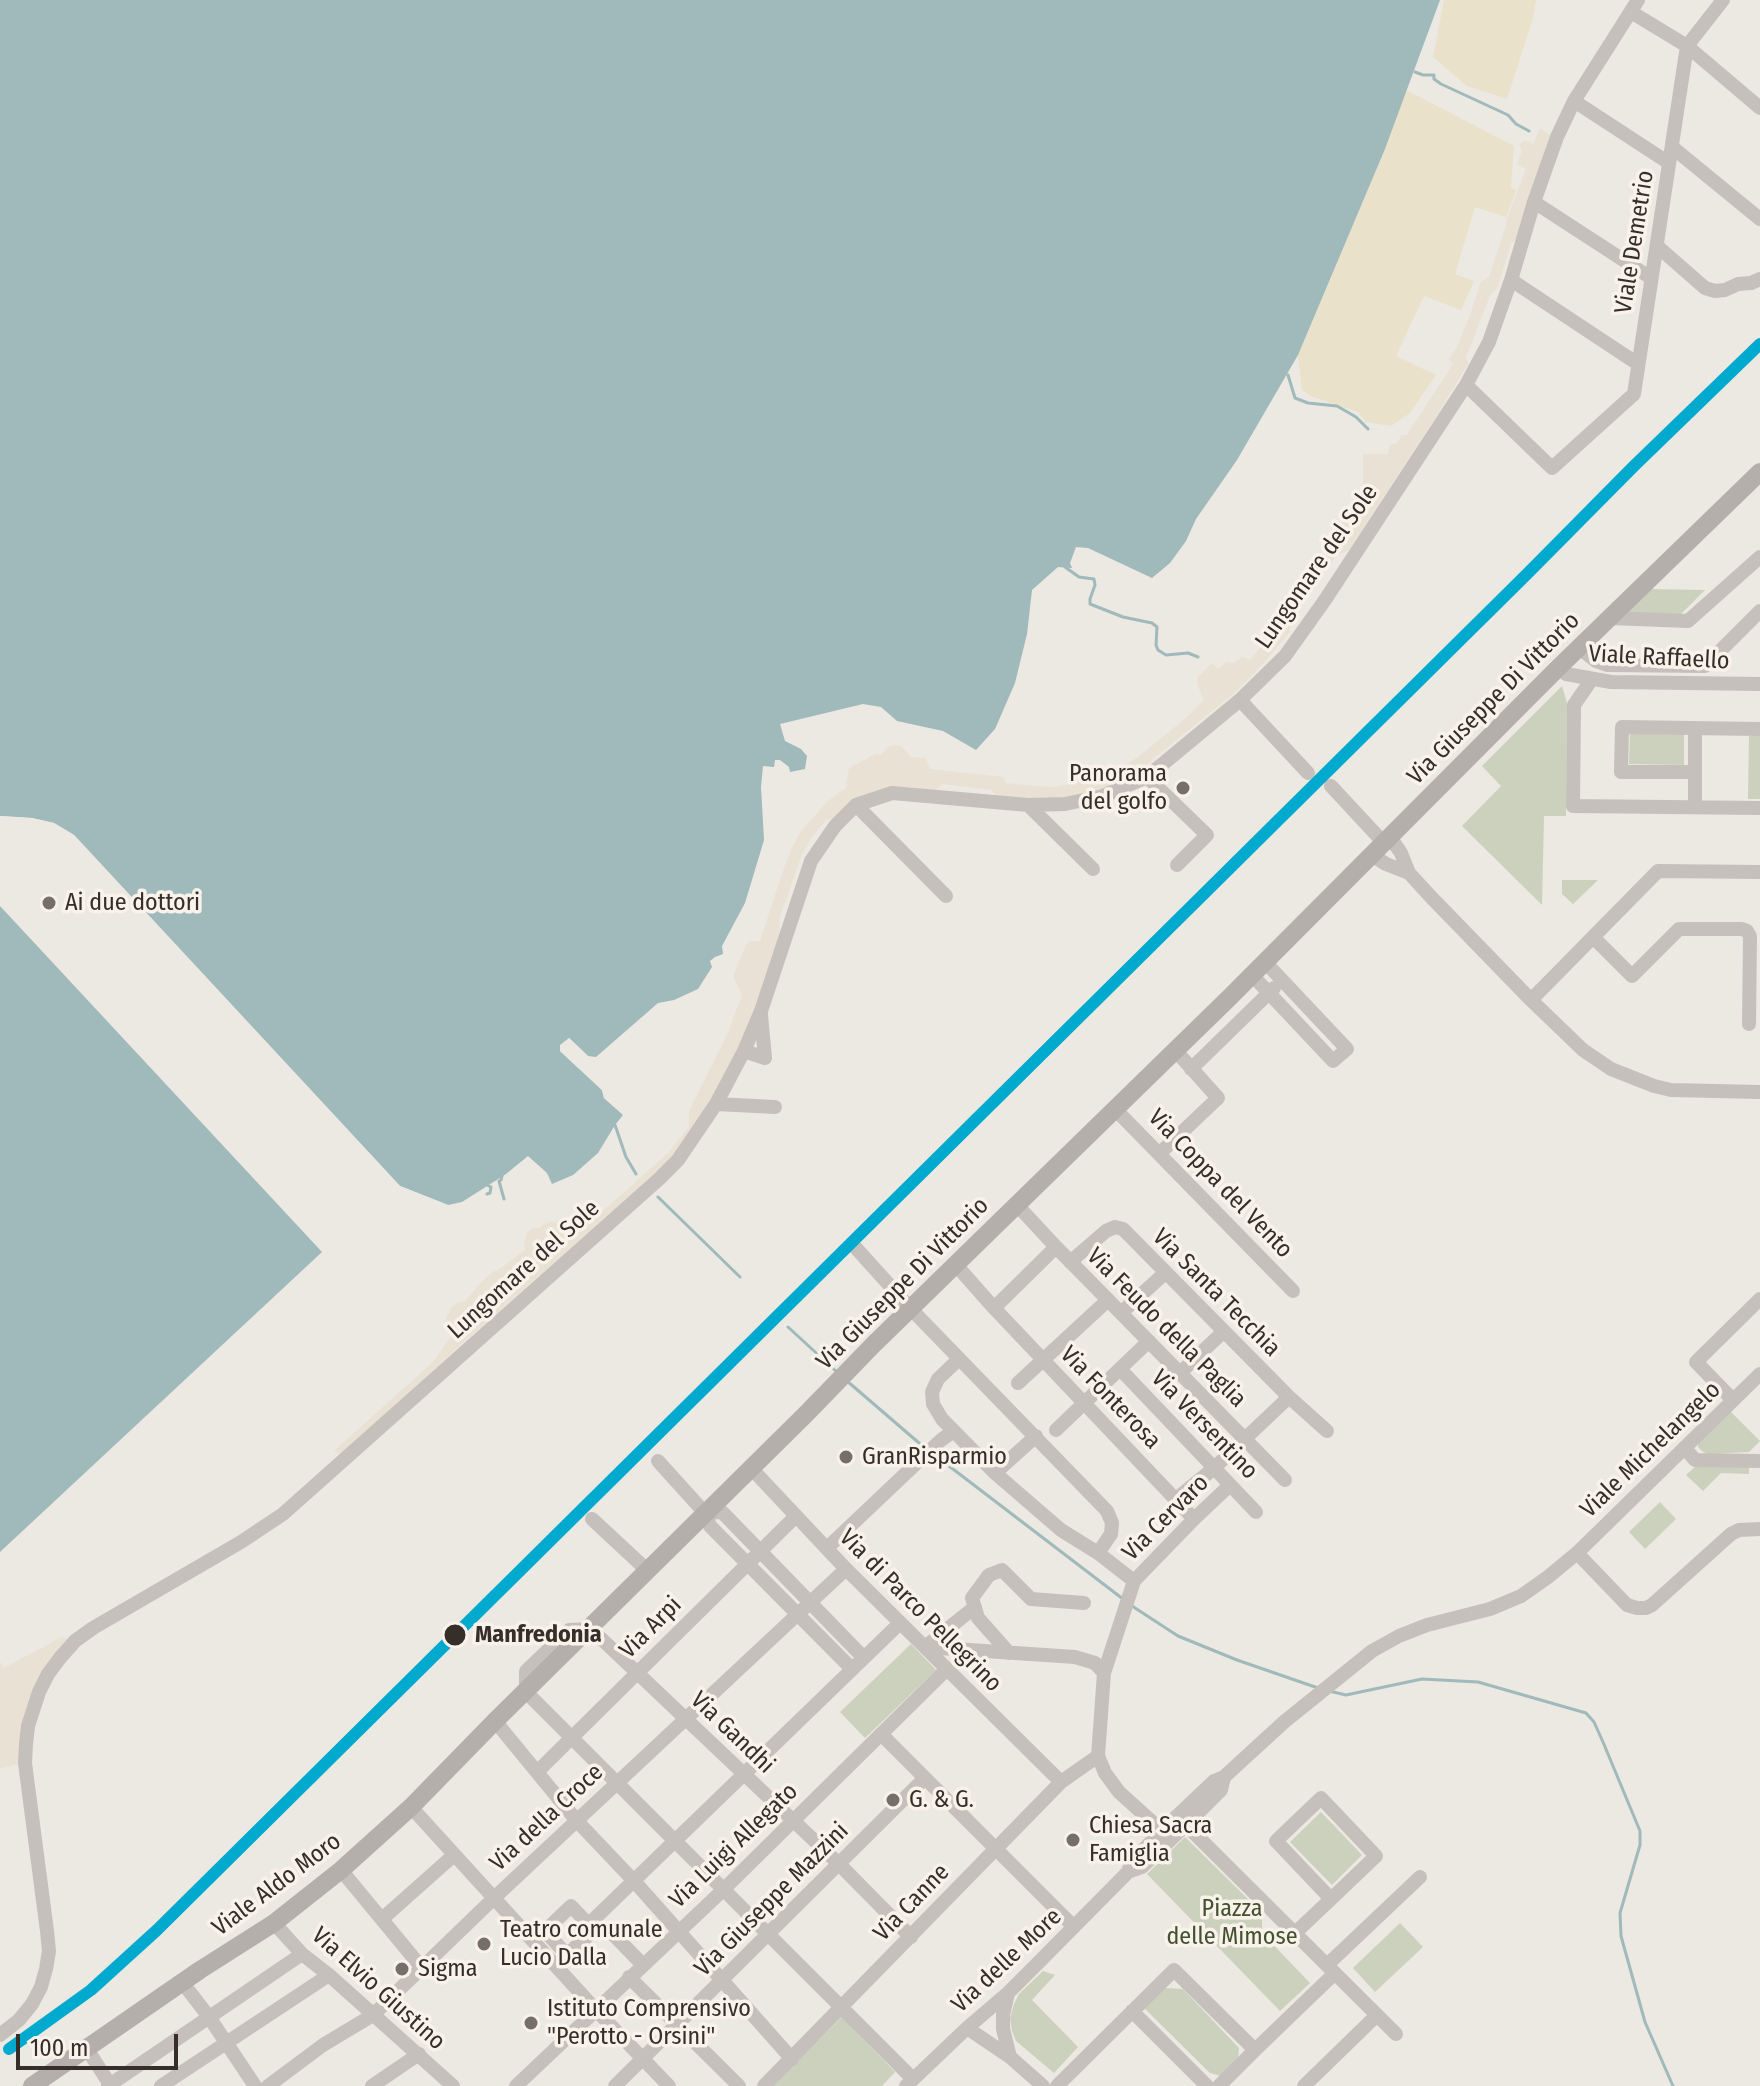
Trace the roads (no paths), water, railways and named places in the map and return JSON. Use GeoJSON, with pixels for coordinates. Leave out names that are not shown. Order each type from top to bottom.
{"type":"FeatureCollection","features":[{"type":"Feature","properties":{"kind":"main road","name":"Via Giuseppe Di Vittorio"},"geometry":{"type":"LineString","coordinates":[[526,1692],[874,1344],[1562,671],[1579,648],[1760,472]]}},
{"type":"Feature","properties":{"kind":"main road","name":"Viale Aldo Moro"},"geometry":{"type":"LineString","coordinates":[[32,2086],[182,1982],[274,1923],[341,1870],[411,1807],[526,1692]]}},
{"type":"Feature","properties":{"kind":"street","name":"Viale Demetrio"},"geometry":{"type":"LineString","coordinates":[[1466,385],[1552,468],[1634,394],[1687,46],[1723,0]]}},
{"type":"Feature","properties":{"kind":"street"},"geometry":{"type":"LineString","coordinates":[[1635,6],[1760,108]]}},
{"type":"Feature","properties":{"kind":"street","name":"Lungomare del Sole"},"geometry":{"type":"LineString","coordinates":[[0,2035],[19,2020],[32,2004],[41,1987],[49,1951],[25,1753],[32,1708],[48,1674],[75,1641],[93,1628],[272,1522],[678,1160],[716,1104],[744,1051],[761,1011],[811,861],[835,826],[856,805],[892,793],[1028,805],[1065,804],[1103,796],[1147,777],[1240,700],[1285,656],[1340,578],[1466,385],[1489,342],[1557,137],[1574,101],[1635,6]]}},
{"type":"Feature","properties":{"kind":"street"},"geometry":{"type":"LineString","coordinates":[[1574,101],[1669,163]]}},
{"type":"Feature","properties":{"kind":"street"},"geometry":{"type":"LineString","coordinates":[[1672,147],[1760,219]]}},
{"type":"Feature","properties":{"kind":"street"},"geometry":{"type":"LineString","coordinates":[[1534,202],[1651,278]]}},
{"type":"Feature","properties":{"kind":"street"},"geometry":{"type":"LineString","coordinates":[[1657,246],[1705,288],[1725,290],[1760,279]]}},
{"type":"Feature","properties":{"kind":"street"},"geometry":{"type":"LineString","coordinates":[[1511,280],[1638,364]]}},
{"type":"Feature","properties":{"kind":"street"},"geometry":{"type":"LineString","coordinates":[[1610,618],[1688,621],[1760,557]]}},
{"type":"Feature","properties":{"kind":"street","name":"Viale Raffaello"},"geometry":{"type":"LineString","coordinates":[[1579,648],[1607,665],[1705,666],[1760,611]]}},
{"type":"Feature","properties":{"kind":"street"},"geometry":{"type":"LineString","coordinates":[[1562,671],[1574,705],[1573,806],[1760,808]]}},
{"type":"Feature","properties":{"kind":"street","name":"Viale Raffaello"},"geometry":{"type":"LineString","coordinates":[[1562,671],[1611,682],[1760,684]]}},
{"type":"Feature","properties":{"kind":"street"},"geometry":{"type":"LineString","coordinates":[[1574,705],[1592,679]]}},
{"type":"Feature","properties":{"kind":"street"},"geometry":{"type":"LineString","coordinates":[[1240,700],[1308,773]]}},
{"type":"Feature","properties":{"kind":"street"},"geometry":{"type":"LineString","coordinates":[[1695,772],[1621,772],[1622,727],[1760,729]]}},
{"type":"Feature","properties":{"kind":"street"},"geometry":{"type":"LineString","coordinates":[[1695,728],[1695,806]]}},
{"type":"Feature","properties":{"kind":"street"},"geometry":{"type":"LineString","coordinates":[[1147,777],[1207,835],[1177,865]]}},
{"type":"Feature","properties":{"kind":"street"},"geometry":{"type":"LineString","coordinates":[[1331,786],[1382,845],[1401,853],[1409,873],[1583,1050],[1611,1069],[1671,1090],[1760,1092]]}},
{"type":"Feature","properties":{"kind":"street"},"geometry":{"type":"LineString","coordinates":[[856,805],[946,896]]}},
{"type":"Feature","properties":{"kind":"street"},"geometry":{"type":"LineString","coordinates":[[1028,805],[1093,869]]}},
{"type":"Feature","properties":{"kind":"street"},"geometry":{"type":"LineString","coordinates":[[1382,845],[1386,864],[1409,873]]}},
{"type":"Feature","properties":{"kind":"street"},"geometry":{"type":"LineString","coordinates":[[1531,1000],[1658,871],[1760,872]]}},
{"type":"Feature","properties":{"kind":"street"},"geometry":{"type":"LineString","coordinates":[[1593,937],[1632,976],[1679,929],[1742,929],[1750,936],[1749,1024]]}},
{"type":"Feature","properties":{"kind":"street"},"geometry":{"type":"LineString","coordinates":[[1258,969],[1282,980],[1347,1049],[1333,1061],[1269,993],[1258,969]]}},
{"type":"Feature","properties":{"kind":"street"},"geometry":{"type":"LineString","coordinates":[[1191,1069],[1282,980]]}},
{"type":"Feature","properties":{"kind":"street","name":"Lungomare del Sole"},"geometry":{"type":"LineString","coordinates":[[744,1051],[765,1058],[761,1011]]}},
{"type":"Feature","properties":{"kind":"street"},"geometry":{"type":"LineString","coordinates":[[1160,1153],[1218,1098],[1175,1050]]}},
{"type":"Feature","properties":{"kind":"street"},"geometry":{"type":"LineString","coordinates":[[716,1104],[775,1107]]}},
{"type":"Feature","properties":{"kind":"street","name":"Via Coppa del Vento"},"geometry":{"type":"LineString","coordinates":[[1114,1108],[1293,1291]]}},
{"type":"Feature","properties":{"kind":"street","name":"Via Feudo della Paglia"},"geometry":{"type":"LineString","coordinates":[[1017,1205],[1285,1480]]}},
{"type":"Feature","properties":{"kind":"street","name":"Via Santa Tecchia"},"geometry":{"type":"LineString","coordinates":[[1070,1262],[1106,1231],[1115,1227],[1123,1229],[1289,1397],[1327,1431]]}},
{"type":"Feature","properties":{"kind":"street"},"geometry":{"type":"LineString","coordinates":[[855,1247],[1107,1511],[1112,1523],[1111,1534],[1098,1553]]}},
{"type":"Feature","properties":{"kind":"street"},"geometry":{"type":"LineString","coordinates":[[994,1308],[1056,1247]]}},
{"type":"Feature","properties":{"kind":"street","name":"Via Fonterosa"},"geometry":{"type":"LineString","coordinates":[[956,1265],[1194,1519]]}},
{"type":"Feature","properties":{"kind":"street"},"geometry":{"type":"LineString","coordinates":[[1121,1313],[1165,1273]]}},
{"type":"Feature","properties":{"kind":"street"},"geometry":{"type":"LineString","coordinates":[[1733,1400],[1696,1362],[1760,1299]]}},
{"type":"Feature","properties":{"kind":"street"},"geometry":{"type":"LineString","coordinates":[[1000,1400],[1108,1300]]}},
{"type":"Feature","properties":{"kind":"street"},"geometry":{"type":"LineString","coordinates":[[1181,1372],[1224,1331]]}},
{"type":"Feature","properties":{"kind":"street"},"geometry":{"type":"LineString","coordinates":[[1056,1430],[1149,1341]]}},
{"type":"Feature","properties":{"kind":"street"},"geometry":{"type":"LineString","coordinates":[[959,1359],[938,1379],[932,1392],[933,1404],[954,1431],[995,1473],[1061,1530],[1134,1581]]}},
{"type":"Feature","properties":{"kind":"street","name":"Via Versentino"},"geometry":{"type":"LineString","coordinates":[[1120,1369],[1256,1512]]}},
{"type":"Feature","properties":{"kind":"street","name":"Viale Michelangelo"},"geometry":{"type":"LineString","coordinates":[[1284,1722],[1372,1651],[1399,1636],[1427,1625],[1490,1609],[1521,1596],[1575,1555],[1760,1374]]}},
{"type":"Feature","properties":{"kind":"street","name":"Via Cervaro"},"geometry":{"type":"LineString","coordinates":[[1175,1500],[1213,1469],[1289,1397]]}},
{"type":"Feature","properties":{"kind":"street"},"geometry":{"type":"LineString","coordinates":[[827,1548],[954,1431]]}},
{"type":"Feature","properties":{"kind":"street"},"geometry":{"type":"LineString","coordinates":[[995,1473],[1036,1436]]}},
{"type":"Feature","properties":{"kind":"street"},"geometry":{"type":"LineString","coordinates":[[1685,1448],[1695,1460],[1760,1461]]}},
{"type":"Feature","properties":{"kind":"street"},"geometry":{"type":"LineString","coordinates":[[658,1461],[705,1513],[710,1526],[852,1669]]}},
{"type":"Feature","properties":{"kind":"street","name":"Via di Parco Pellegrino"},"geometry":{"type":"LineString","coordinates":[[751,1468],[846,1569],[1061,1782]]}},
{"type":"Feature","properties":{"kind":"street","name":"Via Cervaro"},"geometry":{"type":"LineString","coordinates":[[1098,1756],[1104,1673],[1134,1581],[1230,1485]]}},
{"type":"Feature","properties":{"kind":"street"},"geometry":{"type":"LineString","coordinates":[[705,1513],[722,1512],[864,1658]]}},
{"type":"Feature","properties":{"kind":"street","name":"Via Arpi"},"geometry":{"type":"LineString","coordinates":[[538,1771],[796,1516]]}},
{"type":"Feature","properties":{"kind":"street"},"geometry":{"type":"LineString","coordinates":[[592,1519],[648,1571]]}},
{"type":"Feature","properties":{"kind":"street"},"geometry":{"type":"LineString","coordinates":[[1575,1555],[1627,1605],[1646,1608],[1731,1534],[1739,1530],[1760,1529]]}},
{"type":"Feature","properties":{"kind":"street","name":"Via della Croce"},"geometry":{"type":"LineString","coordinates":[[268,2086],[323,2045],[373,2015],[846,1569]]}},
{"type":"Feature","properties":{"kind":"street"},"geometry":{"type":"LineString","coordinates":[[1009,1653],[978,1618],[972,1598],[989,1575],[1002,1570],[1031,1599],[1084,1603]]}},
{"type":"Feature","properties":{"kind":"street"},"geometry":{"type":"LineString","coordinates":[[925,1647],[975,1607]]}},
{"type":"Feature","properties":{"kind":"street"},"geometry":{"type":"LineString","coordinates":[[643,1965],[608,1929],[591,1927],[634,1881],[900,1623]]}},
{"type":"Feature","properties":{"kind":"street","name":"Via Gandhi"},"geometry":{"type":"LineString","coordinates":[[591,1629],[839,1864],[911,1937]]}},
{"type":"Feature","properties":{"kind":"street"},"geometry":{"type":"LineString","coordinates":[[925,1647],[1075,1657],[1095,1663],[1104,1673]]}},
{"type":"Feature","properties":{"kind":"street","name":"Via Luigi Allegato"},"geometry":{"type":"LineString","coordinates":[[525,2083],[595,2009],[723,1890],[947,1669]]}},
{"type":"Feature","properties":{"kind":"street"},"geometry":{"type":"LineString","coordinates":[[526,1692],[841,2007],[910,2082]]}},
{"type":"Feature","properties":{"kind":"street"},"geometry":{"type":"LineString","coordinates":[[495,1721],[577,1821],[792,2059]]}},
{"type":"Feature","properties":{"kind":"street","name":"Via delle More"},"geometry":{"type":"LineString","coordinates":[[910,2082],[1008,1993],[1128,1872],[1142,1867],[1214,1781],[1224,1777],[1284,1722]]}},
{"type":"Feature","properties":{"kind":"street"},"geometry":{"type":"LineString","coordinates":[[881,1734],[1074,1927]]}},
{"type":"Feature","properties":{"kind":"street"},"geometry":{"type":"LineString","coordinates":[[1098,1756],[1105,1773],[1119,1792],[1167,1835]]}},
{"type":"Feature","properties":{"kind":"street","name":"Via Canne"},"geometry":{"type":"LineString","coordinates":[[764,2086],[994,1848],[1061,1782],[1098,1756]]}},
{"type":"Feature","properties":{"kind":"street","name":"Via Giuseppe Mazzini"},"geometry":{"type":"LineString","coordinates":[[615,2086],[925,1778]]}},
{"type":"Feature","properties":{"kind":"street"},"geometry":{"type":"LineString","coordinates":[[1295,1933],[1331,1899],[1376,1856],[1321,1798],[1276,1841],[1331,1899]]}},
{"type":"Feature","properties":{"kind":"street"},"geometry":{"type":"LineString","coordinates":[[411,1807],[669,2086]]}},
{"type":"Feature","properties":{"kind":"street"},"geometry":{"type":"LineString","coordinates":[[1181,1821],[1396,2034]]}},
{"type":"Feature","properties":{"kind":"street"},"geometry":{"type":"LineString","coordinates":[[382,1919],[454,1855]]}},
{"type":"Feature","properties":{"kind":"street"},"geometry":{"type":"LineString","coordinates":[[341,1870],[422,1968]]}},
{"type":"Feature","properties":{"kind":"street"},"geometry":{"type":"LineString","coordinates":[[1219,2086],[1420,1877]]}},
{"type":"Feature","properties":{"kind":"street","name":"Via Elvio Giustino"},"geometry":{"type":"LineString","coordinates":[[274,1923],[302,1954],[453,2086]]}},
{"type":"Feature","properties":{"kind":"street"},"geometry":{"type":"LineString","coordinates":[[87,2049],[110,2086],[302,1954]]}},
{"type":"Feature","properties":{"kind":"street"},"geometry":{"type":"LineString","coordinates":[[1057,2086],[1174,1970],[1255,2050]]}},
{"type":"Feature","properties":{"kind":"street"},"geometry":{"type":"LineString","coordinates":[[161,2086],[329,1975]]}},
{"type":"Feature","properties":{"kind":"street"},"geometry":{"type":"LineString","coordinates":[[629,1977],[739,2086]]}},
{"type":"Feature","properties":{"kind":"street"},"geometry":{"type":"LineString","coordinates":[[182,1982],[255,2086]]}},
{"type":"Feature","properties":{"kind":"street"},"geometry":{"type":"LineString","coordinates":[[1008,1993],[1003,2029],[1010,2057]]}},
{"type":"Feature","properties":{"kind":"street"},"geometry":{"type":"LineString","coordinates":[[1132,2011],[1207,2086]]}},
{"type":"Feature","properties":{"kind":"street"},"geometry":{"type":"LineString","coordinates":[[1304,2086],[1377,2015]]}},
{"type":"Feature","properties":{"kind":"street"},"geometry":{"type":"LineString","coordinates":[[967,2028],[1010,2057],[1043,2086]]}},
{"type":"Feature","properties":{"kind":"street"},"geometry":{"type":"LineString","coordinates":[[381,2083],[419,2054]]}},
{"type":"Feature","properties":{"kind":"water"},"geometry":{"type":"Polygon","coordinates":[[[0,0],[1440,0],[1385,149],[1298,355],[1237,460],[1170,563],[1152,578],[1088,548],[1076,547],[1070,563],[1072,568],[1058,567],[1032,590],[1027,634],[1015,683],[995,729],[976,750],[943,731],[897,721],[881,707],[863,704],[780,724],[785,741],[801,749],[807,756],[805,769],[790,772],[789,767],[780,760],[775,760],[774,767],[763,766],[764,840],[745,903],[722,946],[723,954],[710,961],[712,967],[698,989],[674,1000],[658,1003],[596,1057],[588,1056],[569,1038],[560,1051],[602,1090],[604,1098],[623,1115],[598,1153],[573,1175],[552,1184],[547,1173],[528,1156],[462,1202],[448,1205],[400,1186],[74,835],[54,823],[0,816],[0,0]]]}},
{"type":"Feature","properties":{"kind":"water"},"geometry":{"type":"Polygon","coordinates":[[[0,906],[322,1252],[0,1552],[0,906]]]}},
{"type":"Feature","properties":{"kind":"waterway"},"geometry":{"type":"LineString","coordinates":[[1415,72],[1434,75],[1434,79],[1441,84],[1508,115],[1529,131]]}},
{"type":"Feature","properties":{"kind":"waterway"},"geometry":{"type":"LineString","coordinates":[[1288,375],[1295,398],[1308,403],[1337,406],[1356,417],[1368,429]]}},
{"type":"Feature","properties":{"kind":"waterway"},"geometry":{"type":"LineString","coordinates":[[1065,567],[1079,577],[1094,579],[1090,604],[1123,617],[1152,623],[1157,627],[1158,650],[1166,655],[1188,653],[1198,657]]}},
{"type":"Feature","properties":{"kind":"waterway"},"geometry":{"type":"LineString","coordinates":[[615,1125],[626,1157],[636,1174]]}},
{"type":"Feature","properties":{"kind":"waterway"},"geometry":{"type":"LineString","coordinates":[[502,1176],[499,1181],[504,1199]]}},
{"type":"Feature","properties":{"kind":"waterway"},"geometry":{"type":"LineString","coordinates":[[487,1185],[491,1187],[487,1194]]}},
{"type":"Feature","properties":{"kind":"waterway"},"geometry":{"type":"LineString","coordinates":[[658,1197],[740,1277]]}},
{"type":"Feature","properties":{"kind":"waterway"},"geometry":{"type":"LineString","coordinates":[[788,1327],[838,1373]]}},
{"type":"Feature","properties":{"kind":"waterway"},"geometry":{"type":"LineString","coordinates":[[847,1381],[926,1449]]}},
{"type":"Feature","properties":{"kind":"waterway"},"geometry":{"type":"LineString","coordinates":[[932,1453],[1123,1599]]}},
{"type":"Feature","properties":{"kind":"waterway"},"geometry":{"type":"LineString","coordinates":[[1132,1606],[1178,1636],[1318,1688]]}},
{"type":"Feature","properties":{"kind":"waterway"},"geometry":{"type":"LineString","coordinates":[[1329,1691],[1346,1695],[1422,1679],[1478,1682],[1586,1713],[1594,1722],[1640,1831],[1640,1845],[1620,1913],[1621,1936],[1645,2022],[1673,2086]]}},
{"type":"Feature","properties":{"kind":"railway"},"geometry":{"type":"LineString","coordinates":[[9,2049],[91,1990],[134,1952],[461,1628]]}},
{"type":"Feature","properties":{"kind":"place","name":"Panorama del golfo"},"geometry":{"type":"Point","coordinates":[1183,788]}},
{"type":"Feature","properties":{"kind":"place","name":"Ai due dottori"},"geometry":{"type":"Point","coordinates":[49,903]}},
{"type":"Feature","properties":{"kind":"place","name":"GranRisparmio"},"geometry":{"type":"Point","coordinates":[846,1457]}},
{"type":"Feature","properties":{"kind":"place","name":"Manfredonia"},"geometry":{"type":"Point","coordinates":[455,1635]}},
{"type":"Feature","properties":{"kind":"place","name":"G. & G."},"geometry":{"type":"Point","coordinates":[893,1800]}},
{"type":"Feature","properties":{"kind":"place","name":"Chiesa Sacra Famiglia"},"geometry":{"type":"Point","coordinates":[1073,1840]}},
{"type":"Feature","properties":{"kind":"place","name":"Teatro comunale Lucio Dalla"},"geometry":{"type":"Point","coordinates":[484,1944]}},
{"type":"Feature","properties":{"kind":"place","name":"Sigma"},"geometry":{"type":"Point","coordinates":[402,1969]}},
{"type":"Feature","properties":{"kind":"place","name":"Istituto Comprensivo \"Perotto - Orsini\""},"geometry":{"type":"Point","coordinates":[531,2023]}},
{"type":"Feature","properties":{"kind":"park label","name":"Piazza delle Mimose"},"geometry":{"type":"Point","coordinates":[1232,1923]}}]}
